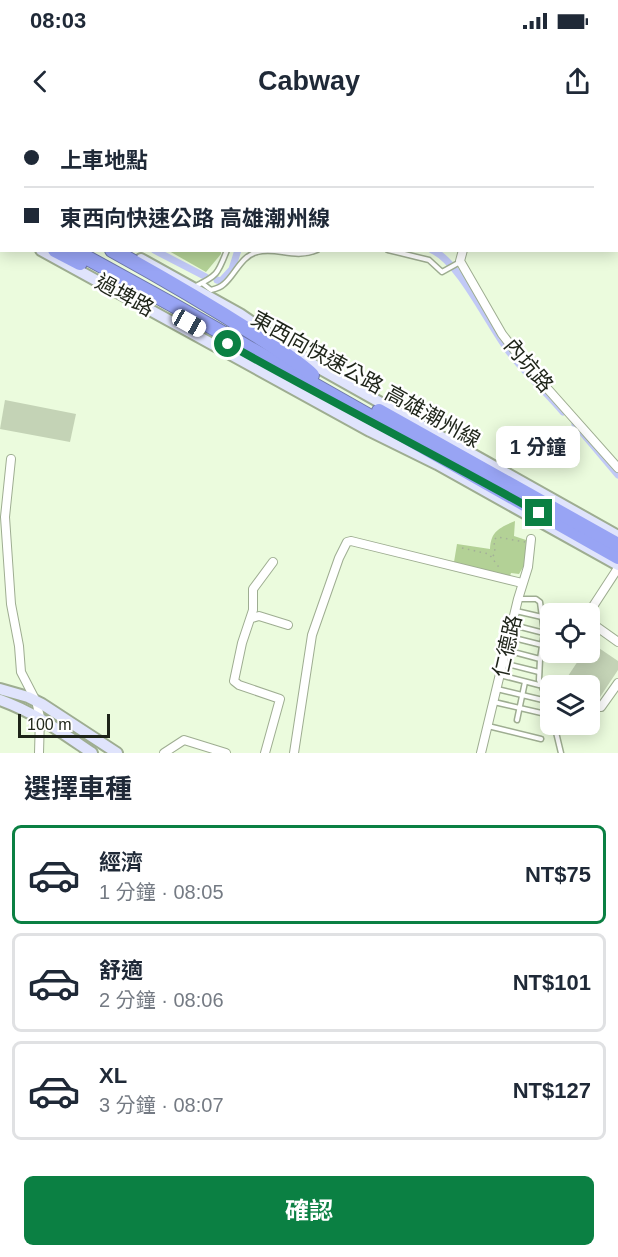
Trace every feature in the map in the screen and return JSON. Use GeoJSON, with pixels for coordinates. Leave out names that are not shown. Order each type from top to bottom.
{"type":"FeatureCollection","features":[{"type":"Feature","properties":{"kind":"highway"},"geometry":{"type":"LineString","coordinates":[[59,252],[305,387],[441,457]]}},
{"type":"Feature","properties":{"kind":"highway","name":"東西向快速公路 高雄潮州線"},"geometry":{"type":"LineString","coordinates":[[77,252],[618,557]]}},
{"type":"Feature","properties":{"kind":"highway","name":"東西向快速公路 高雄潮州線"},"geometry":{"type":"LineString","coordinates":[[97,252],[618,545]]}},
{"type":"Feature","properties":{"kind":"highway"},"geometry":{"type":"LineString","coordinates":[[116,252],[236,322],[302,365],[312,375]]}},
{"type":"Feature","properties":{"kind":"main road","name":"過埤路"},"geometry":{"type":"LineString","coordinates":[[45,252],[370,431],[437,464],[618,567]]}},
{"type":"Feature","properties":{"kind":"main road","name":"過埤路"},"geometry":{"type":"LineString","coordinates":[[130,252],[198,285],[316,367],[618,536]]}},
{"type":"Feature","properties":{"kind":"main road"},"geometry":{"type":"LineString","coordinates":[[0,689],[36,701],[117,753]]}},
{"type":"Feature","properties":{"kind":"main road"},"geometry":{"type":"LineString","coordinates":[[0,700],[40,717],[92,753]]}},
{"type":"Feature","properties":{"kind":"street"},"geometry":{"type":"LineString","coordinates":[[460,261],[462,252]]}},
{"type":"Feature","properties":{"kind":"street","name":"內坑路"},"geometry":{"type":"LineString","coordinates":[[460,261],[509,343],[618,468]]}},
{"type":"Feature","properties":{"kind":"street"},"geometry":{"type":"LineString","coordinates":[[11,459],[5,517],[11,604],[19,646],[21,672],[36,701],[40,717],[39,753]]}},
{"type":"Feature","properties":{"kind":"street"},"geometry":{"type":"LineString","coordinates":[[294,753],[312,635],[339,558],[347,542],[351,541],[522,584]]}},
{"type":"Feature","properties":{"kind":"street","name":"仁德路"},"geometry":{"type":"LineString","coordinates":[[481,753],[518,598],[528,567],[530,541]]}},
{"type":"Feature","properties":{"kind":"street"},"geometry":{"type":"LineString","coordinates":[[265,753],[280,699],[239,685],[234,681],[242,643],[252,618],[253,589],[273,562]]}},
{"type":"Feature","properties":{"kind":"street"},"geometry":{"type":"LineString","coordinates":[[595,603],[618,567]]}},
{"type":"Feature","properties":{"kind":"street"},"geometry":{"type":"LineString","coordinates":[[252,618],[260,616],[288,625]]}},
{"type":"Feature","properties":{"kind":"street"},"geometry":{"type":"LineString","coordinates":[[600,629],[618,642]]}},
{"type":"Feature","properties":{"kind":"street"},"geometry":{"type":"LineString","coordinates":[[600,707],[618,683]]}},
{"type":"Feature","properties":{"kind":"street"},"geometry":{"type":"LineString","coordinates":[[164,753],[184,740],[226,753]]}},
{"type":"Feature","properties":{"kind":"lane"},"geometry":{"type":"LineString","coordinates":[[198,285],[211,280],[226,252]]}},
{"type":"Feature","properties":{"kind":"lane"},"geometry":{"type":"LineString","coordinates":[[198,285],[212,290],[224,285],[244,259],[255,252]]}},
{"type":"Feature","properties":{"kind":"lane"},"geometry":{"type":"LineString","coordinates":[[279,252],[296,255],[309,252]]}},
{"type":"Feature","properties":{"kind":"lane"},"geometry":{"type":"LineString","coordinates":[[396,252],[429,260],[442,272],[460,261]]}},
{"type":"Feature","properties":{"kind":"lane"},"geometry":{"type":"LineString","coordinates":[[518,598],[538,600],[540,608]]}},
{"type":"Feature","properties":{"kind":"lane"},"geometry":{"type":"LineString","coordinates":[[515,611],[540,617]]}},
{"type":"Feature","properties":{"kind":"lane"},"geometry":{"type":"LineString","coordinates":[[512,625],[540,632]]}},
{"type":"Feature","properties":{"kind":"lane"},"geometry":{"type":"LineString","coordinates":[[509,636],[540,644]]}},
{"type":"Feature","properties":{"kind":"lane"},"geometry":{"type":"LineString","coordinates":[[500,675],[540,685],[540,659],[506,650]]}},
{"type":"Feature","properties":{"kind":"lane"},"geometry":{"type":"LineString","coordinates":[[503,663],[539,672]]}},
{"type":"Feature","properties":{"kind":"lane"},"geometry":{"type":"LineString","coordinates":[[517,720],[525,682]]}},
{"type":"Feature","properties":{"kind":"lane"},"geometry":{"type":"LineString","coordinates":[[497,688],[540,699]]}},
{"type":"Feature","properties":{"kind":"lane"},"geometry":{"type":"LineString","coordinates":[[494,702],[540,713]]}},
{"type":"Feature","properties":{"kind":"lane"},"geometry":{"type":"LineString","coordinates":[[488,726],[541,739]]}},
{"type":"Feature","properties":{"kind":"lane"},"geometry":{"type":"LineString","coordinates":[[557,735],[561,753]]}},
{"type":"Feature","properties":{"kind":"path"},"geometry":{"type":"LineString","coordinates":[[492,556],[495,553],[494,540],[497,537],[530,541]]}},
{"type":"Feature","properties":{"kind":"path"},"geometry":{"type":"LineString","coordinates":[[462,548],[492,556],[504,574],[504,579]]}},
{"type":"Feature","properties":{"kind":"green space"},"geometry":{"type":"Polygon","coordinates":[[[171,252],[221,252],[206,272],[171,252]]]}},
{"type":"Feature","properties":{"kind":"green space"},"geometry":{"type":"Polygon","coordinates":[[[515,521],[514,536],[526,540],[525,564],[519,574],[511,573],[510,576],[454,562],[457,544],[490,549],[494,534],[515,521]]]}},
{"type":"Feature","properties":{"kind":"building"},"geometry":{"type":"Polygon","coordinates":[[[5,400],[76,414],[70,442],[0,429],[5,400]]]}},
{"type":"Feature","properties":{"kind":"building"},"geometry":{"type":"Polygon","coordinates":[[[600,649],[618,661],[618,670],[600,697],[600,675],[569,675],[577,663],[600,663],[600,649]]]}},
{"type":"Feature","properties":{"kind":"waterway"},"geometry":{"type":"LineString","coordinates":[[158,252],[206,277]]}},
{"type":"Feature","properties":{"kind":"waterway"},"geometry":{"type":"LineString","coordinates":[[217,280],[221,281],[232,269],[237,252]]}},
{"type":"Feature","properties":{"kind":"waterway"},"geometry":{"type":"LineString","coordinates":[[435,252],[443,257],[464,281],[510,353],[563,412]]}},
{"type":"Feature","properties":{"kind":"waterway"},"geometry":{"type":"LineString","coordinates":[[575,424],[618,475]]}},
{"type":"Feature","properties":{"kind":"route"},"geometry":{"type":"LineString","coordinates":[[228,344],[372,423],[441,457],[539,513]]}}]}
